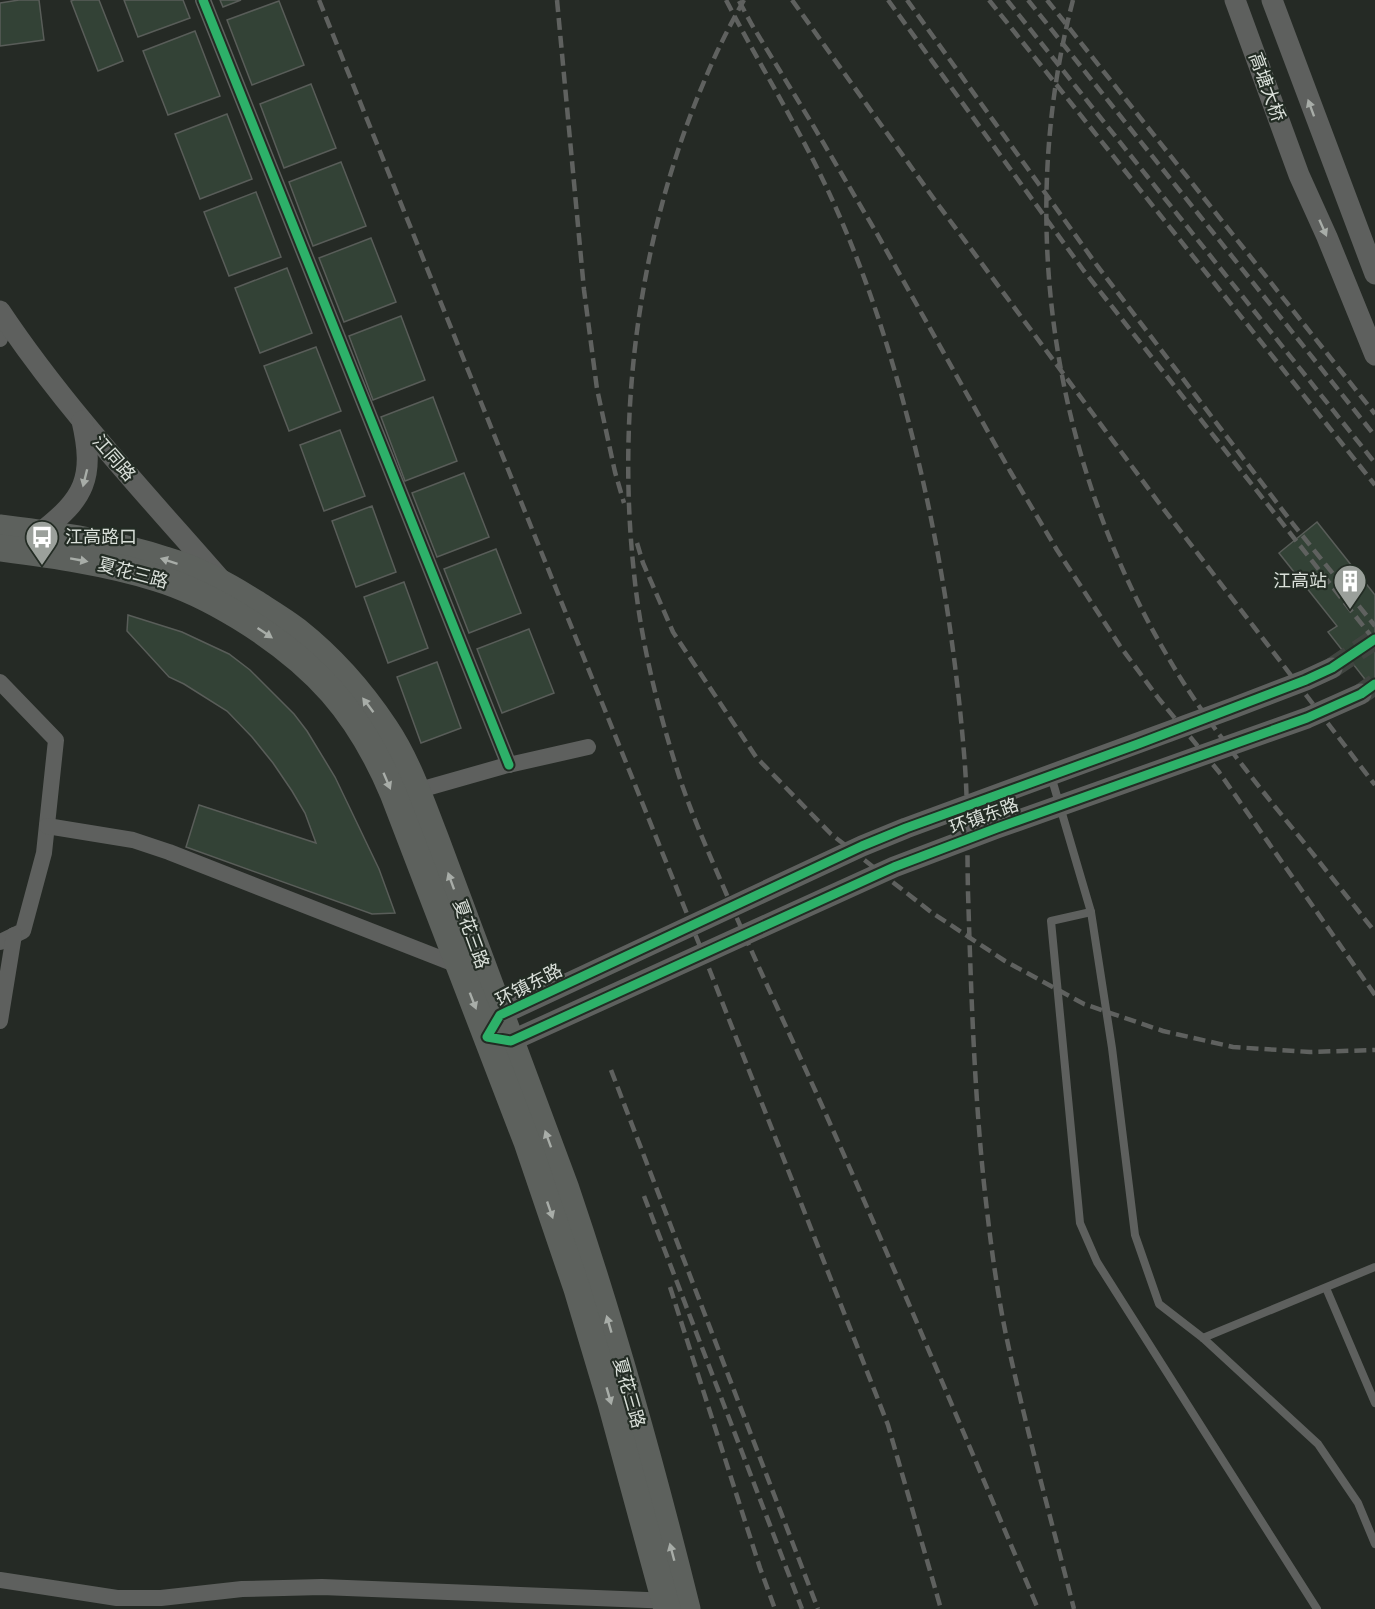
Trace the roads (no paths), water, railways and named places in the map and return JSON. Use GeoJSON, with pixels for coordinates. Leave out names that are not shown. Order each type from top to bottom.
{"type":"FeatureCollection","features":[{"type":"Feature","properties":{"kind":"main road","name":"夏花三路"},"geometry":{"type":"LineString","coordinates":[[0,528],[100,544],[164,559],[193,570],[260,629],[307,665],[334,694],[362,730],[380,764],[460,966],[499,1031]]}},
{"type":"Feature","properties":{"kind":"main road","name":"夏花三路"},"geometry":{"type":"LineString","coordinates":[[0,548],[129,570],[186,588],[219,592],[296,630],[324,654],[346,678],[386,729],[417,791],[436,840],[499,1031],[527,1142],[577,1289],[676,1605]]}},
{"type":"Feature","properties":{"kind":"street"},"geometry":{"type":"LineString","coordinates":[[203,0],[509,765]]}},
{"type":"Feature","properties":{"kind":"street","name":"高塘大桥"},"geometry":{"type":"LineString","coordinates":[[1235,0],[1299,175],[1375,355]]}},
{"type":"Feature","properties":{"kind":"street","name":"高塘大桥"},"geometry":{"type":"LineString","coordinates":[[1272,0],[1375,274]]}},
{"type":"Feature","properties":{"kind":"street"},"geometry":{"type":"LineString","coordinates":[[0,339],[2,314]]}},
{"type":"Feature","properties":{"kind":"street","name":"江同路"},"geometry":{"type":"LineString","coordinates":[[2,314],[82,420],[219,592]]}},
{"type":"Feature","properties":{"kind":"street"},"geometry":{"type":"LineString","coordinates":[[40,533],[60,518],[73,504],[83,487],[87,470],[88,447],[82,420]]}},
{"type":"Feature","properties":{"kind":"street","name":"环镇东路"},"geometry":{"type":"LineString","coordinates":[[499,1031],[798,874],[862,846],[1233,708],[1332,668]]}},
{"type":"Feature","properties":{"kind":"street"},"geometry":{"type":"LineString","coordinates":[[0,682],[56,740],[44,853],[23,932],[7,938],[0,1021]]}},
{"type":"Feature","properties":{"kind":"street","name":"环镇东路"},"geometry":{"type":"LineString","coordinates":[[499,1031],[935,851],[1307,718],[1361,694]]}},
{"type":"Feature","properties":{"kind":"street"},"geometry":{"type":"LineString","coordinates":[[417,791],[509,765],[588,747]]}},
{"type":"Feature","properties":{"kind":"street"},"geometry":{"type":"LineString","coordinates":[[47,826],[133,840],[169,852],[460,966]]}},
{"type":"Feature","properties":{"kind":"street"},"geometry":{"type":"LineString","coordinates":[[0,1580],[117,1598],[161,1598],[242,1588],[322,1587],[676,1605]]}},
{"type":"Feature","properties":{"kind":"lane"},"geometry":{"type":"LineString","coordinates":[[1051,775],[1090,912],[1112,1048],[1135,1234],[1159,1305],[1203,1338],[1318,1444],[1358,1503],[1375,1544]]}},
{"type":"Feature","properties":{"kind":"lane"},"geometry":{"type":"LineString","coordinates":[[1090,912],[1051,921],[1080,1223],[1097,1262],[1317,1609]]}},
{"type":"Feature","properties":{"kind":"lane"},"geometry":{"type":"LineString","coordinates":[[1203,1338],[1375,1268]]}},
{"type":"Feature","properties":{"kind":"lane"},"geometry":{"type":"LineString","coordinates":[[1326,1288],[1375,1403]]}},
{"type":"Feature","properties":{"kind":"tunnel"},"geometry":{"type":"LineString","coordinates":[[1332,668],[1375,639]]}},
{"type":"Feature","properties":{"kind":"tunnel"},"geometry":{"type":"LineString","coordinates":[[1361,694],[1375,684]]}},
{"type":"Feature","properties":{"kind":"railway"},"geometry":{"type":"LineString","coordinates":[[319,0],[710,971],[888,1425],[941,1609]]}},
{"type":"Feature","properties":{"kind":"railway"},"geometry":{"type":"LineString","coordinates":[[557,0],[584,290],[597,389],[624,503]]}},
{"type":"Feature","properties":{"kind":"railway"},"geometry":{"type":"LineString","coordinates":[[726,0],[810,154],[853,248],[877,313],[897,379],[927,500],[951,632],[965,766],[975,1075],[991,1246],[1016,1382],[1074,1609]]}},
{"type":"Feature","properties":{"kind":"railway"},"geometry":{"type":"LineString","coordinates":[[744,0],[715,57],[683,135],[664,195],[649,257],[638,320],[631,384],[628,447],[629,511],[641,626],[665,731],[697,824],[885,1248],[1038,1609]]}},
{"type":"Feature","properties":{"kind":"railway"},"geometry":{"type":"LineString","coordinates":[[792,0],[934,199],[1159,503],[1375,785]]}},
{"type":"Feature","properties":{"kind":"railway"},"geometry":{"type":"LineString","coordinates":[[888,0],[1084,271],[1375,641]]}},
{"type":"Feature","properties":{"kind":"railway"},"geometry":{"type":"LineString","coordinates":[[907,0],[1096,264],[1293,524],[1375,626]]}},
{"type":"Feature","properties":{"kind":"railway"},"geometry":{"type":"LineString","coordinates":[[989,0],[1375,485]]}},
{"type":"Feature","properties":{"kind":"railway"},"geometry":{"type":"LineString","coordinates":[[1007,0],[1375,463]]}},
{"type":"Feature","properties":{"kind":"railway"},"geometry":{"type":"LineString","coordinates":[[1028,0],[1375,436]]}},
{"type":"Feature","properties":{"kind":"railway"},"geometry":{"type":"LineString","coordinates":[[1047,0],[1375,414]]}},
{"type":"Feature","properties":{"kind":"railway"},"geometry":{"type":"LineString","coordinates":[[1073,0],[1056,83],[1047,167],[1047,251],[1055,335],[1071,418],[1095,499],[1126,577],[1165,652],[1189,691],[1243,767],[1375,932]]}},
{"type":"Feature","properties":{"kind":"railway"},"geometry":{"type":"LineString","coordinates":[[739,1],[876,232],[1057,550],[1120,646],[1159,699],[1219,772],[1375,995]]}},
{"type":"Feature","properties":{"kind":"railway"},"geometry":{"type":"LineString","coordinates":[[637,543],[643,563],[673,632],[756,757],[831,834],[931,912],[1005,961],[1084,1004],[1163,1031],[1233,1047],[1310,1052],[1375,1050]]}},
{"type":"Feature","properties":{"kind":"railway"},"geometry":{"type":"LineString","coordinates":[[611,1070],[818,1609]]}},
{"type":"Feature","properties":{"kind":"railway"},"geometry":{"type":"LineString","coordinates":[[644,1196],[802,1609]]}},
{"type":"Feature","properties":{"kind":"railway"},"geometry":{"type":"LineString","coordinates":[[670,1287],[775,1609]]}},
{"type":"Feature","properties":{"kind":"place","name":"江高路口"},"geometry":{"type":"Point","coordinates":[42,566]}},
{"type":"Feature","properties":{"kind":"place","name":"江高站"},"geometry":{"type":"Point","coordinates":[1350,610]}}]}
